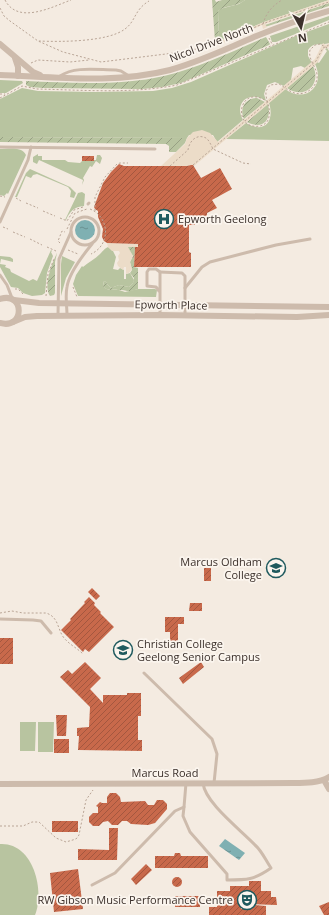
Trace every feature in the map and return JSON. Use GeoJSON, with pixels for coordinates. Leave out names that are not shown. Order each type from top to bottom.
{"type":"FeatureCollection","features":[{"type":"Feature","properties":{"kind":"street","name":"Nicol Drive North"},"geometry":{"type":"LineString","coordinates":[[0,75],[99,77],[157,73],[182,66],[282,26],[329,11]]}},
{"type":"Feature","properties":{"kind":"street"},"geometry":{"type":"LineString","coordinates":[[0,44],[12,56],[33,72],[46,76]]}},
{"type":"Feature","properties":{"kind":"street"},"geometry":{"type":"LineString","coordinates":[[12,56],[17,63],[18,76]]}},
{"type":"Feature","properties":{"kind":"street","name":"Epworth Place"},"geometry":{"type":"LineString","coordinates":[[0,299],[6,298],[31,303],[329,307]]}},
{"type":"Feature","properties":{"kind":"street"},"geometry":{"type":"LineString","coordinates":[[13,322],[17,318],[19,311],[14,300]]}},
{"type":"Feature","properties":{"kind":"street","name":"Epworth Place"},"geometry":{"type":"LineString","coordinates":[[0,323],[7,324],[32,316],[58,315],[298,317],[329,315]]}},
{"type":"Feature","properties":{"kind":"street"},"geometry":{"type":"LineString","coordinates":[[327,778],[329,789]]}},
{"type":"Feature","properties":{"kind":"street","name":"Marcus Road"},"geometry":{"type":"LineString","coordinates":[[0,784],[299,783],[313,782],[327,778]]}},
{"type":"Feature","properties":{"kind":"lane"},"geometry":{"type":"LineString","coordinates":[[0,147],[155,149]]}},
{"type":"Feature","properties":{"kind":"lane"},"geometry":{"type":"LineString","coordinates":[[0,222],[28,160],[31,147]]}},
{"type":"Feature","properties":{"kind":"lane"},"geometry":{"type":"LineString","coordinates":[[58,315],[59,259],[71,232],[71,227],[76,220],[85,217],[89,218],[96,224],[98,233],[71,275],[67,287],[68,315]]}},
{"type":"Feature","properties":{"kind":"lane"},"geometry":{"type":"LineString","coordinates":[[71,232],[74,240],[81,245],[90,244],[94,241]]}},
{"type":"Feature","properties":{"kind":"lane"},"geometry":{"type":"LineString","coordinates":[[185,288],[202,267],[210,262],[271,246],[310,239]]}},
{"type":"Feature","properties":{"kind":"lane"},"geometry":{"type":"LineString","coordinates":[[160,291],[156,287],[147,286],[147,272],[149,269],[156,269],[160,272],[182,273],[185,276],[185,315]]}},
{"type":"Feature","properties":{"kind":"lane"},"geometry":{"type":"LineString","coordinates":[[160,272],[160,315]]}},
{"type":"Feature","properties":{"kind":"lane"},"geometry":{"type":"LineString","coordinates":[[0,275],[7,285],[14,300]]}},
{"type":"Feature","properties":{"kind":"lane"},"geometry":{"type":"LineString","coordinates":[[0,619],[33,620],[41,622],[51,633]]}},
{"type":"Feature","properties":{"kind":"lane"},"geometry":{"type":"LineString","coordinates":[[144,673],[212,739],[217,754],[214,783]]}},
{"type":"Feature","properties":{"kind":"lane"},"geometry":{"type":"LineString","coordinates":[[186,784],[184,816],[190,832],[227,874],[227,880],[247,880],[259,877],[271,868],[257,846],[213,803],[204,789],[203,783]]}},
{"type":"Feature","properties":{"kind":"lane"},"geometry":{"type":"LineString","coordinates":[[92,885],[115,873],[175,811],[184,807]]}},
{"type":"Feature","properties":{"kind":"path"},"geometry":{"type":"LineString","coordinates":[[5,0],[13,10],[21,13],[27,13],[39,11],[71,0]]}},
{"type":"Feature","properties":{"kind":"path"},"geometry":{"type":"LineString","coordinates":[[263,24],[266,15],[274,5],[282,0]]}},
{"type":"Feature","properties":{"kind":"path"},"geometry":{"type":"LineString","coordinates":[[38,41],[77,41],[113,35],[124,30],[132,23],[139,9],[149,1]]}},
{"type":"Feature","properties":{"kind":"path"},"geometry":{"type":"LineString","coordinates":[[0,8],[4,16],[38,41],[59,50],[90,60],[104,62],[203,48],[263,24],[329,2]]}},
{"type":"Feature","properties":{"kind":"path"},"geometry":{"type":"LineString","coordinates":[[0,98],[22,86],[37,90],[134,90],[161,88],[183,83],[329,22]]}},
{"type":"Feature","properties":{"kind":"path"},"geometry":{"type":"LineString","coordinates":[[268,36],[272,45]]}},
{"type":"Feature","properties":{"kind":"path"},"geometry":{"type":"LineString","coordinates":[[268,102],[255,97],[243,103],[241,110],[245,122],[256,127],[265,124],[269,119],[270,112],[268,102],[265,94],[268,86],[277,83],[298,94],[305,93],[311,89],[317,78],[317,72],[309,54],[311,48],[318,44],[326,46],[329,49]]}},
{"type":"Feature","properties":{"kind":"path"},"geometry":{"type":"LineString","coordinates":[[193,165],[313,64],[323,48],[329,45]]}},
{"type":"Feature","properties":{"kind":"path"},"geometry":{"type":"LineString","coordinates":[[29,64],[38,60],[70,62],[90,60]]}},
{"type":"Feature","properties":{"kind":"path"},"geometry":{"type":"LineString","coordinates":[[0,94],[6,94]]}},
{"type":"Feature","properties":{"kind":"path"},"geometry":{"type":"LineString","coordinates":[[170,166],[188,150],[189,144],[193,139],[200,136],[208,140],[212,149],[244,163],[250,164]]}},
{"type":"Feature","properties":{"kind":"path"},"geometry":{"type":"LineString","coordinates":[[94,211],[95,197],[108,173],[117,164],[128,163]]}},
{"type":"Feature","properties":{"kind":"path"},"geometry":{"type":"LineString","coordinates":[[0,196],[4,198],[7,196]]}},
{"type":"Feature","properties":{"kind":"path"},"geometry":{"type":"LineString","coordinates":[[15,198],[21,201]]}},
{"type":"Feature","properties":{"kind":"path"},"geometry":{"type":"LineString","coordinates":[[26,203],[38,208]]}},
{"type":"Feature","properties":{"kind":"path"},"geometry":{"type":"LineString","coordinates":[[60,218],[67,222],[74,210],[84,207],[91,209]]}},
{"type":"Feature","properties":{"kind":"path"},"geometry":{"type":"LineString","coordinates":[[43,211],[55,216]]}},
{"type":"Feature","properties":{"kind":"path"},"geometry":{"type":"LineString","coordinates":[[2,226],[8,229]]}},
{"type":"Feature","properties":{"kind":"path"},"geometry":{"type":"LineString","coordinates":[[13,232],[25,237]]}},
{"type":"Feature","properties":{"kind":"path"},"geometry":{"type":"LineString","coordinates":[[30,239],[42,245]]}},
{"type":"Feature","properties":{"kind":"path"},"geometry":{"type":"LineString","coordinates":[[47,247],[56,252]]}},
{"type":"Feature","properties":{"kind":"path"},"geometry":{"type":"LineString","coordinates":[[66,249],[80,255]]}},
{"type":"Feature","properties":{"kind":"path"},"geometry":{"type":"LineString","coordinates":[[12,289],[18,290],[22,294],[26,295]]}},
{"type":"Feature","properties":{"kind":"path"},"geometry":{"type":"LineString","coordinates":[[0,613],[12,611],[49,614],[58,624],[63,637],[74,648],[83,654]]}},
{"type":"Feature","properties":{"kind":"path"},"geometry":{"type":"LineString","coordinates":[[0,826],[23,826],[32,822],[39,822],[48,831],[61,840],[66,842],[76,839],[86,800],[93,788],[93,783]]}},
{"type":"Feature","properties":{"kind":"green space"},"geometry":{"type":"Polygon","coordinates":[[[212,0],[215,0],[216,2],[222,0],[245,0],[218,11],[220,41],[218,42],[215,41],[212,0]]]}},
{"type":"Feature","properties":{"kind":"green space"},"geometry":{"type":"Polygon","coordinates":[[[245,0],[329,0],[264,22],[220,41],[218,11],[220,9],[239,4],[245,0]]]}},
{"type":"Feature","properties":{"kind":"green space"},"geometry":{"type":"Polygon","coordinates":[[[329,3],[329,6],[265,27],[265,25],[329,3]]]}},
{"type":"Feature","properties":{"kind":"green space"},"geometry":{"type":"Polygon","coordinates":[[[329,16],[329,20],[276,42],[272,42],[270,36],[329,16]]]}},
{"type":"Feature","properties":{"kind":"green space"},"geometry":{"type":"Polygon","coordinates":[[[329,24],[329,43],[315,45],[310,47],[308,50],[308,56],[312,63],[305,68],[301,66],[293,68],[291,80],[284,86],[275,82],[267,85],[264,94],[266,101],[254,97],[249,97],[245,100],[240,108],[240,114],[243,120],[217,142],[213,135],[189,135],[187,138],[0,137],[0,99],[22,88],[38,91],[95,92],[153,91],[172,88],[191,82],[298,35],[329,24]]]}},
{"type":"Feature","properties":{"kind":"green space"},"geometry":{"type":"Polygon","coordinates":[[[266,37],[270,44],[269,45],[181,83],[162,87],[142,89],[43,88],[30,87],[26,85],[26,81],[113,83],[164,76],[203,64],[266,37]]]}},
{"type":"Feature","properties":{"kind":"green space"},"geometry":{"type":"Polygon","coordinates":[[[327,48],[329,51],[329,141],[226,139],[246,123],[252,126],[263,127],[269,121],[269,103],[285,89],[300,95],[312,90],[316,86],[318,79],[318,72],[315,64],[317,62],[319,63],[327,51],[325,49],[327,48]]]}},
{"type":"Feature","properties":{"kind":"green space"},"geometry":{"type":"Polygon","coordinates":[[[313,66],[315,79],[310,89],[300,92],[287,88],[313,66]]]}},
{"type":"Feature","properties":{"kind":"green space"},"geometry":{"type":"Polygon","coordinates":[[[0,80],[22,81],[23,83],[6,93],[0,93],[0,80]]]}},
{"type":"Feature","properties":{"kind":"green space"},"geometry":{"type":"Polygon","coordinates":[[[257,98],[265,102],[244,119],[242,112],[244,105],[249,100],[257,98]]]}},
{"type":"Feature","properties":{"kind":"green space"},"geometry":{"type":"Polygon","coordinates":[[[268,104],[269,115],[265,122],[257,125],[247,122],[268,104]]]}},
{"type":"Feature","properties":{"kind":"green space"},"geometry":{"type":"Polygon","coordinates":[[[0,137],[187,138],[185,143],[176,152],[169,152],[169,146],[166,144],[0,142],[0,137]]]}},
{"type":"Feature","properties":{"kind":"green space"},"geometry":{"type":"Polygon","coordinates":[[[0,149],[18,149],[26,155],[8,194],[7,193],[4,196],[0,195],[0,149]]]}},
{"type":"Feature","properties":{"kind":"green space"},"geometry":{"type":"Polygon","coordinates":[[[38,154],[38,156],[42,156],[42,160],[65,160],[68,162],[80,163],[83,160],[96,160],[97,155],[100,155],[102,158],[100,164],[96,161],[92,167],[90,166],[83,178],[84,180],[82,185],[83,180],[39,160],[37,164],[33,162],[33,157],[38,154]]]}},
{"type":"Feature","properties":{"kind":"green space"},"geometry":{"type":"Polygon","coordinates":[[[30,169],[70,187],[76,193],[74,198],[70,197],[71,191],[68,187],[37,174],[33,175],[31,178],[26,176],[17,197],[15,197],[26,173],[30,169]]]}},
{"type":"Feature","properties":{"kind":"green space"},"geometry":{"type":"Polygon","coordinates":[[[82,192],[85,194],[84,206],[73,210],[65,220],[78,193],[82,192]]]}},
{"type":"Feature","properties":{"kind":"green space"},"geometry":{"type":"Polygon","coordinates":[[[108,247],[113,251],[116,257],[113,269],[118,270],[120,268],[124,270],[124,279],[126,279],[126,274],[130,273],[134,280],[129,287],[119,285],[111,288],[104,281],[103,285],[105,288],[125,292],[138,289],[155,289],[157,290],[156,297],[78,296],[73,284],[76,275],[82,266],[83,267],[94,259],[108,247]]]}},
{"type":"Feature","properties":{"kind":"green space"},"geometry":{"type":"Polygon","coordinates":[[[128,247],[135,247],[134,267],[138,268],[138,289],[129,291],[107,289],[103,286],[104,281],[111,288],[119,285],[129,287],[133,283],[134,278],[130,273],[132,270],[130,262],[133,256],[128,247]]]}},
{"type":"Feature","properties":{"kind":"green space"},"geometry":{"type":"Polygon","coordinates":[[[51,250],[53,256],[47,273],[45,293],[42,295],[32,296],[23,293],[18,288],[11,287],[0,267],[0,264],[6,265],[5,267],[10,269],[11,272],[29,281],[33,279],[37,281],[51,250]]]}},
{"type":"Feature","properties":{"kind":"green space"},"geometry":{"type":"Polygon","coordinates":[[[57,253],[55,262],[55,293],[54,295],[50,296],[47,286],[51,268],[57,253]]]}},
{"type":"Feature","properties":{"kind":"green space"},"geometry":{"type":"Polygon","coordinates":[[[0,256],[10,257],[13,259],[13,262],[1,259],[0,264],[0,256]]]}},
{"type":"Feature","properties":{"kind":"green space"},"geometry":{"type":"Polygon","coordinates":[[[62,256],[75,262],[66,278],[61,296],[61,264],[62,256]]]}},
{"type":"Feature","properties":{"kind":"green space"},"geometry":{"type":"Polygon","coordinates":[[[20,722],[36,722],[35,751],[20,751],[20,722]]]}},
{"type":"Feature","properties":{"kind":"green space"},"geometry":{"type":"Polygon","coordinates":[[[38,722],[54,722],[53,752],[38,752],[38,722]]]}},
{"type":"Feature","properties":{"kind":"green space"},"geometry":{"type":"Polygon","coordinates":[[[0,844],[11,845],[21,851],[34,869],[38,893],[38,905],[35,915],[0,915],[0,844]]]}},
{"type":"Feature","properties":{"kind":"shaded area"},"geometry":{"type":"Polygon","coordinates":[[[329,0],[329,3],[265,24],[267,27],[263,29],[262,25],[218,46],[215,43],[215,41],[218,42],[264,22],[329,0]]]}},
{"type":"Feature","properties":{"kind":"shaded area"},"geometry":{"type":"Polygon","coordinates":[[[323,43],[326,45],[329,43],[329,47],[324,49],[318,62],[194,166],[161,166],[185,144],[187,138],[193,132],[202,130],[210,133],[218,142],[315,59],[323,43]]]}},
{"type":"Feature","properties":{"kind":"shaded area"},"geometry":{"type":"Polygon","coordinates":[[[107,243],[138,244],[138,247],[128,247],[133,256],[130,262],[132,269],[129,273],[126,274],[126,267],[124,267],[123,270],[118,266],[119,251],[112,251],[108,247],[107,243]]]}},
{"type":"Feature","properties":{"kind":"water"},"geometry":{"type":"Polygon","coordinates":[[[85,220],[92,223],[95,230],[92,237],[85,240],[78,237],[75,230],[78,223],[85,220]]]}},
{"type":"Feature","properties":{"kind":"water"},"geometry":{"type":"Polygon","coordinates":[[[225,839],[245,853],[239,860],[219,846],[225,839]]]}},
{"type":"Feature","properties":{"kind":"building"},"geometry":{"type":"Polygon","coordinates":[[[82,156],[94,156],[94,161],[82,161],[82,156]]]}},
{"type":"Feature","properties":{"kind":"building"},"geometry":{"type":"Polygon","coordinates":[[[119,164],[124,166],[193,165],[201,178],[220,168],[232,189],[212,200],[217,208],[207,213],[207,220],[195,220],[195,225],[189,225],[189,252],[191,253],[191,267],[134,267],[135,247],[138,247],[138,244],[107,243],[104,241],[102,237],[103,229],[98,217],[98,211],[94,207],[103,183],[119,164]]]}},
{"type":"Feature","properties":{"kind":"building"},"geometry":{"type":"Polygon","coordinates":[[[204,568],[211,568],[211,581],[204,581],[204,568]]]}},
{"type":"Feature","properties":{"kind":"building"},"geometry":{"type":"Polygon","coordinates":[[[92,588],[100,596],[96,600],[88,592],[92,588]]]}},
{"type":"Feature","properties":{"kind":"building"},"geometry":{"type":"Polygon","coordinates":[[[89,597],[95,603],[94,605],[101,612],[100,613],[114,627],[89,652],[85,649],[83,652],[61,630],[89,597]]]}},
{"type":"Feature","properties":{"kind":"building"},"geometry":{"type":"Polygon","coordinates":[[[190,603],[202,603],[202,611],[189,611],[190,603]]]}},
{"type":"Feature","properties":{"kind":"building"},"geometry":{"type":"Polygon","coordinates":[[[165,617],[184,617],[184,624],[178,624],[178,643],[170,641],[170,632],[165,632],[165,617]]]}},
{"type":"Feature","properties":{"kind":"building"},"geometry":{"type":"Polygon","coordinates":[[[0,638],[13,638],[13,664],[0,664],[0,638]]]}},
{"type":"Feature","properties":{"kind":"building"},"geometry":{"type":"Polygon","coordinates":[[[85,662],[101,678],[90,689],[103,703],[103,695],[127,695],[127,693],[141,693],[141,716],[138,716],[138,740],[142,740],[142,751],[78,750],[79,736],[77,736],[77,728],[89,727],[90,707],[60,677],[68,670],[72,674],[85,662]]]}},
{"type":"Feature","properties":{"kind":"building"},"geometry":{"type":"Polygon","coordinates":[[[201,662],[204,667],[183,684],[179,678],[201,662]]]}},
{"type":"Feature","properties":{"kind":"building"},"geometry":{"type":"Polygon","coordinates":[[[56,715],[67,715],[66,736],[57,736],[56,715]]]}},
{"type":"Feature","properties":{"kind":"building"},"geometry":{"type":"Polygon","coordinates":[[[54,739],[69,739],[69,753],[54,753],[54,739]]]}},
{"type":"Feature","properties":{"kind":"building"},"geometry":{"type":"Polygon","coordinates":[[[110,793],[116,793],[120,797],[121,802],[145,801],[148,805],[154,805],[157,800],[163,800],[167,804],[167,809],[155,823],[148,825],[131,824],[127,821],[122,821],[118,825],[112,825],[108,821],[103,822],[99,826],[93,826],[89,822],[89,817],[93,813],[98,813],[98,807],[96,806],[100,802],[107,803],[107,797],[110,793]]]}},
{"type":"Feature","properties":{"kind":"building"},"geometry":{"type":"Polygon","coordinates":[[[52,821],[78,821],[78,832],[52,832],[52,821]]]}},
{"type":"Feature","properties":{"kind":"building"},"geometry":{"type":"Polygon","coordinates":[[[109,828],[118,828],[117,860],[78,860],[78,849],[109,850],[109,828]]]}},
{"type":"Feature","properties":{"kind":"building"},"geometry":{"type":"Polygon","coordinates":[[[175,853],[180,853],[181,856],[208,856],[208,868],[155,868],[155,856],[174,856],[175,853]]]}},
{"type":"Feature","properties":{"kind":"building"},"geometry":{"type":"Polygon","coordinates":[[[146,864],[152,870],[136,885],[131,879],[146,864]]]}},
{"type":"Feature","properties":{"kind":"building"},"geometry":{"type":"Polygon","coordinates":[[[78,869],[83,909],[54,912],[50,873],[78,869]]]}},
{"type":"Feature","properties":{"kind":"building"},"geometry":{"type":"Polygon","coordinates":[[[175,877],[179,877],[181,878],[181,886],[175,887],[172,884],[172,880],[175,877]]]}},
{"type":"Feature","properties":{"kind":"building","name":"RW Gibson Music Performance Centre"},"geometry":{"type":"Polygon","coordinates":[[[249,881],[261,881],[261,891],[271,891],[271,897],[276,897],[277,905],[241,904],[241,909],[246,909],[246,907],[255,907],[255,905],[266,906],[266,915],[209,915],[209,907],[217,907],[217,891],[230,891],[230,886],[249,886],[249,881]]]}},
{"type":"Feature","properties":{"kind":"building"},"geometry":{"type":"Polygon","coordinates":[[[175,896],[200,896],[200,907],[175,907],[175,896]]]}},
{"type":"Feature","properties":{"kind":"building"},"geometry":{"type":"Polygon","coordinates":[[[329,902],[329,915],[324,915],[319,906],[329,902]]]}},
{"type":"Feature","properties":{"kind":"place","name":"Epworth Geelong"},"geometry":{"type":"Point","coordinates":[164,219]}},
{"type":"Feature","properties":{"kind":"place","name":"Marcus Oldham College"},"geometry":{"type":"Point","coordinates":[276,568]}},
{"type":"Feature","properties":{"kind":"place","name":"Christian College Geelong Senior Campus"},"geometry":{"type":"Point","coordinates":[123,650]}},
{"type":"Feature","properties":{"kind":"place","name":"RW Gibson Music Performance Centre"},"geometry":{"type":"Point","coordinates":[247,900]}}]}
